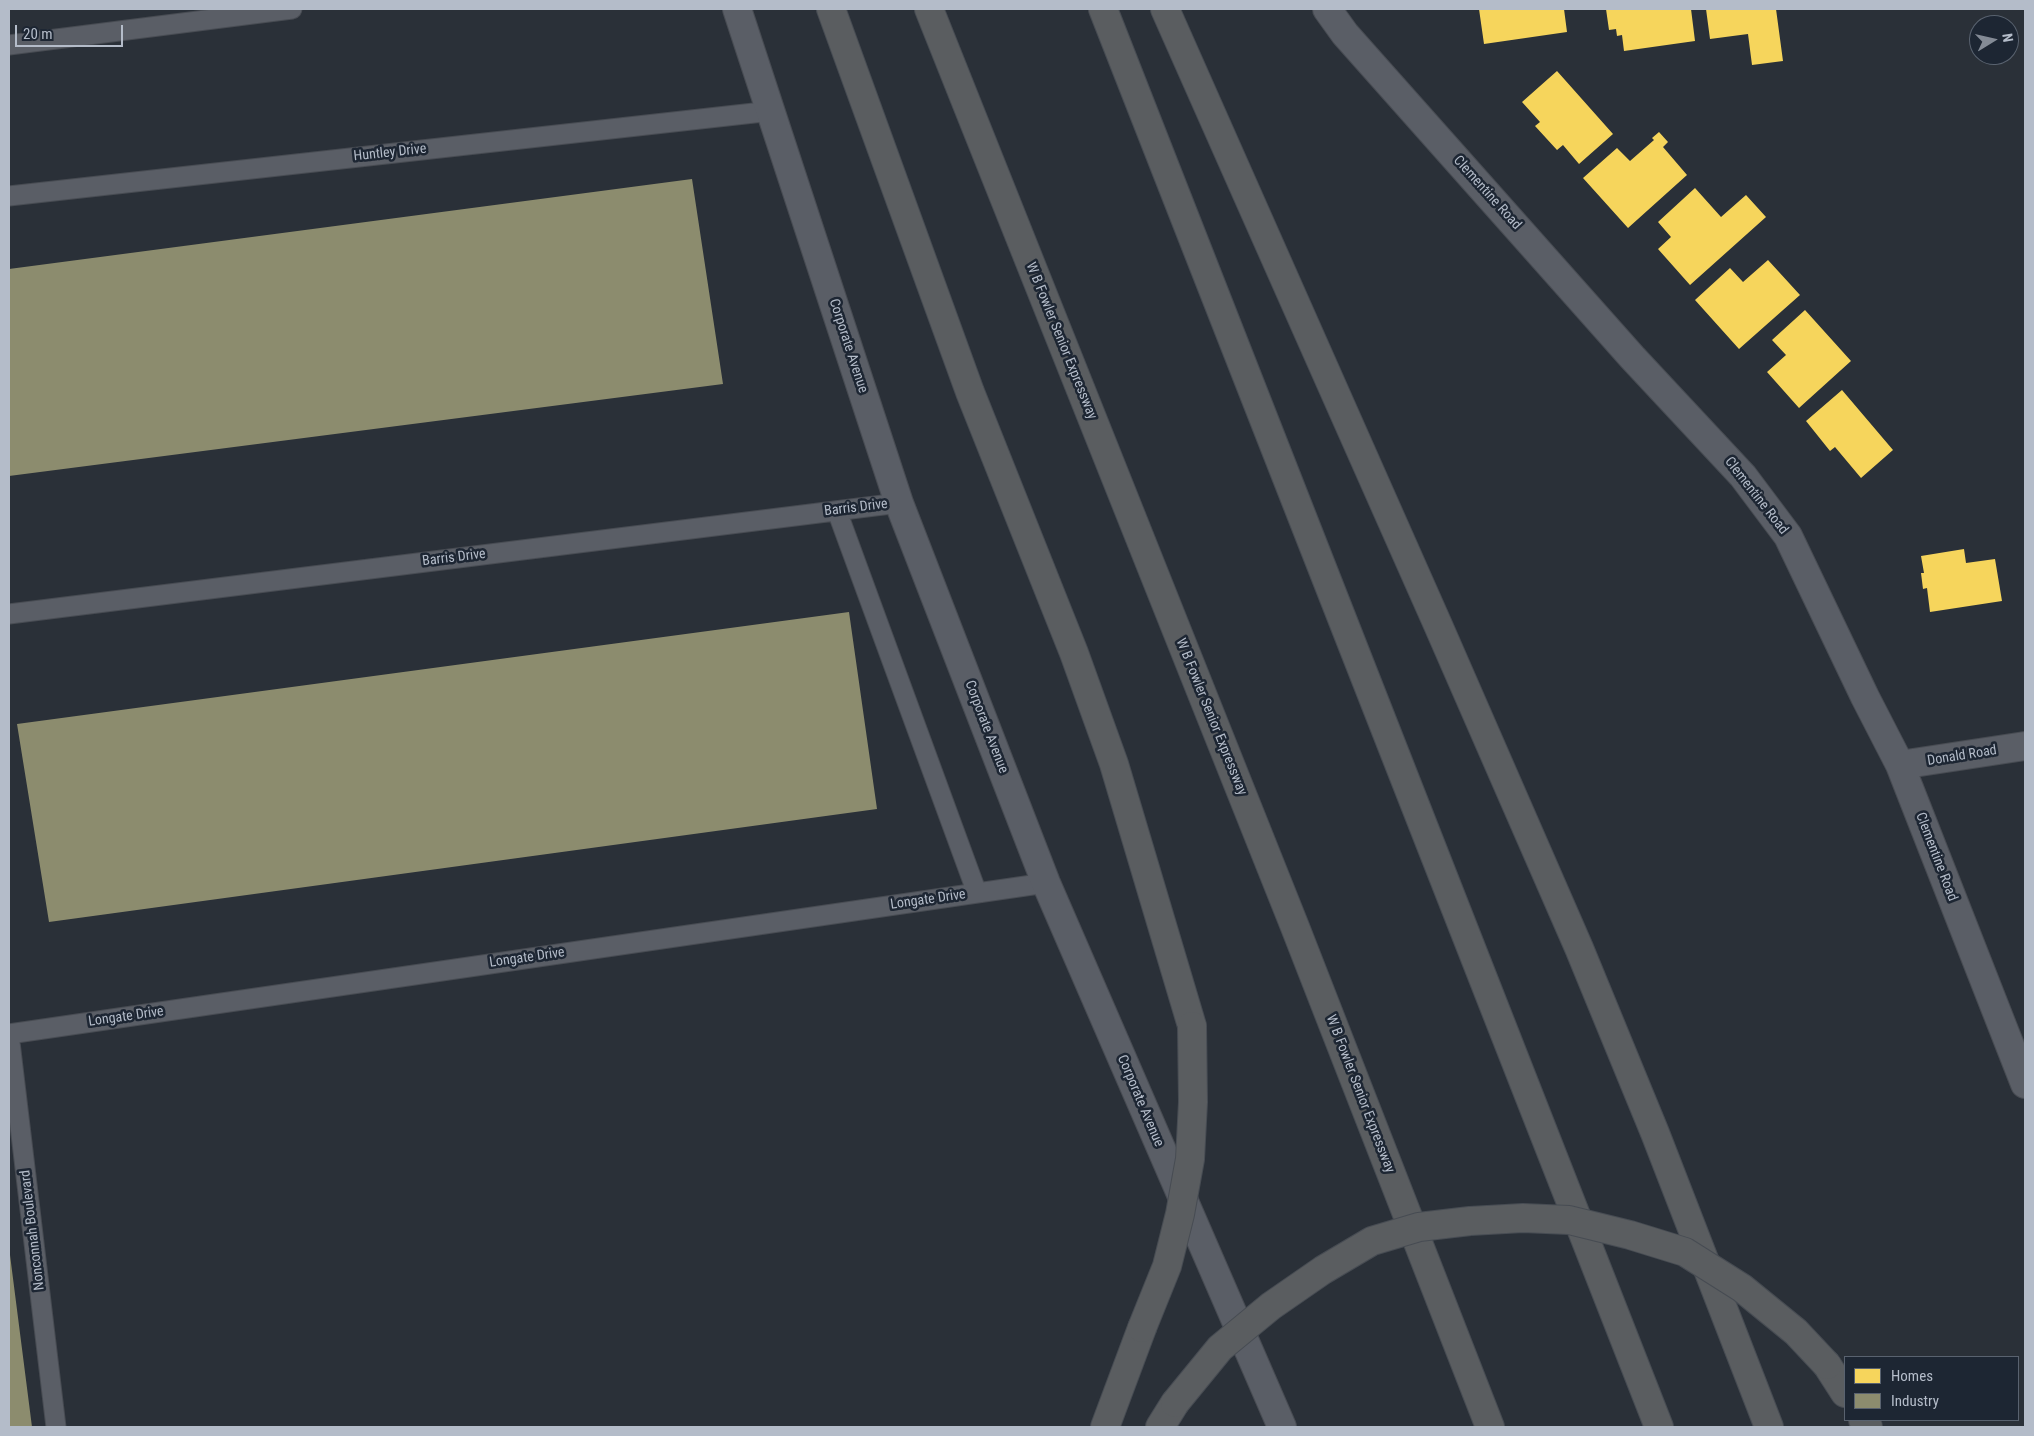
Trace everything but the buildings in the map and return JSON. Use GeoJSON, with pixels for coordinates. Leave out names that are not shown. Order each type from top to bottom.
{"type":"FeatureCollection","features":[{"type":"Feature","properties":{"kind":"highway"},"geometry":{"type":"LineString","coordinates":[[831,9],[970,392],[1081,672],[1120,783],[1192,1026],[1194,1102],[1190,1159],[1180,1214],[1167,1266],[1105,1426]]}},
{"type":"Feature","properties":{"kind":"highway","name":"W B Fowler Senior Expressway"},"geometry":{"type":"LineString","coordinates":[[929,9],[1292,918],[1490,1427]]}},
{"type":"Feature","properties":{"kind":"highway"},"geometry":{"type":"LineString","coordinates":[[1103,9],[1659,1427]]}},
{"type":"Feature","properties":{"kind":"highway"},"geometry":{"type":"LineString","coordinates":[[1166,9],[1579,948],[1658,1142],[1769,1427]]}},
{"type":"Feature","properties":{"kind":"highway"},"geometry":{"type":"LineString","coordinates":[[1160,1427],[1174,1403],[1220,1348],[1270,1306],[1372,1241],[1419,1227],[1470,1221],[1523,1218],[1570,1220],[1630,1234],[1685,1252],[1742,1288],[1796,1332],[1826,1365],[1844,1392]]}},
{"type":"Feature","properties":{"kind":"street","name":"Corporate Avenue"},"geometry":{"type":"LineString","coordinates":[[737,9],[899,503],[1046,883],[1282,1427]]}},
{"type":"Feature","properties":{"kind":"street","name":"Clementine Road"},"geometry":{"type":"LineString","coordinates":[[1327,9],[1364,56],[1632,357],[1743,476],[1788,536],[1865,697],[1900,765],[2025,1084]]}},
{"type":"Feature","properties":{"kind":"street","name":"Donald Road"},"geometry":{"type":"LineString","coordinates":[[1900,765],[2025,746]]}},
{"type":"Feature","properties":{"kind":"lane"},"geometry":{"type":"LineString","coordinates":[[9,45],[292,9]]}},
{"type":"Feature","properties":{"kind":"lane","name":"Huntley Drive"},"geometry":{"type":"LineString","coordinates":[[9,196],[772,111]]}},
{"type":"Feature","properties":{"kind":"lane","name":"Barris Drive"},"geometry":{"type":"LineString","coordinates":[[9,614],[899,503]]}},
{"type":"Feature","properties":{"kind":"lane"},"geometry":{"type":"LineString","coordinates":[[837,511],[977,892]]}},
{"type":"Feature","properties":{"kind":"lane","name":"Longate Drive"},"geometry":{"type":"LineString","coordinates":[[9,1034],[1046,883]]}},
{"type":"Feature","properties":{"kind":"lane","name":"Nonconnah Boulevard"},"geometry":{"type":"LineString","coordinates":[[9,1034],[56,1427]]}}]}
